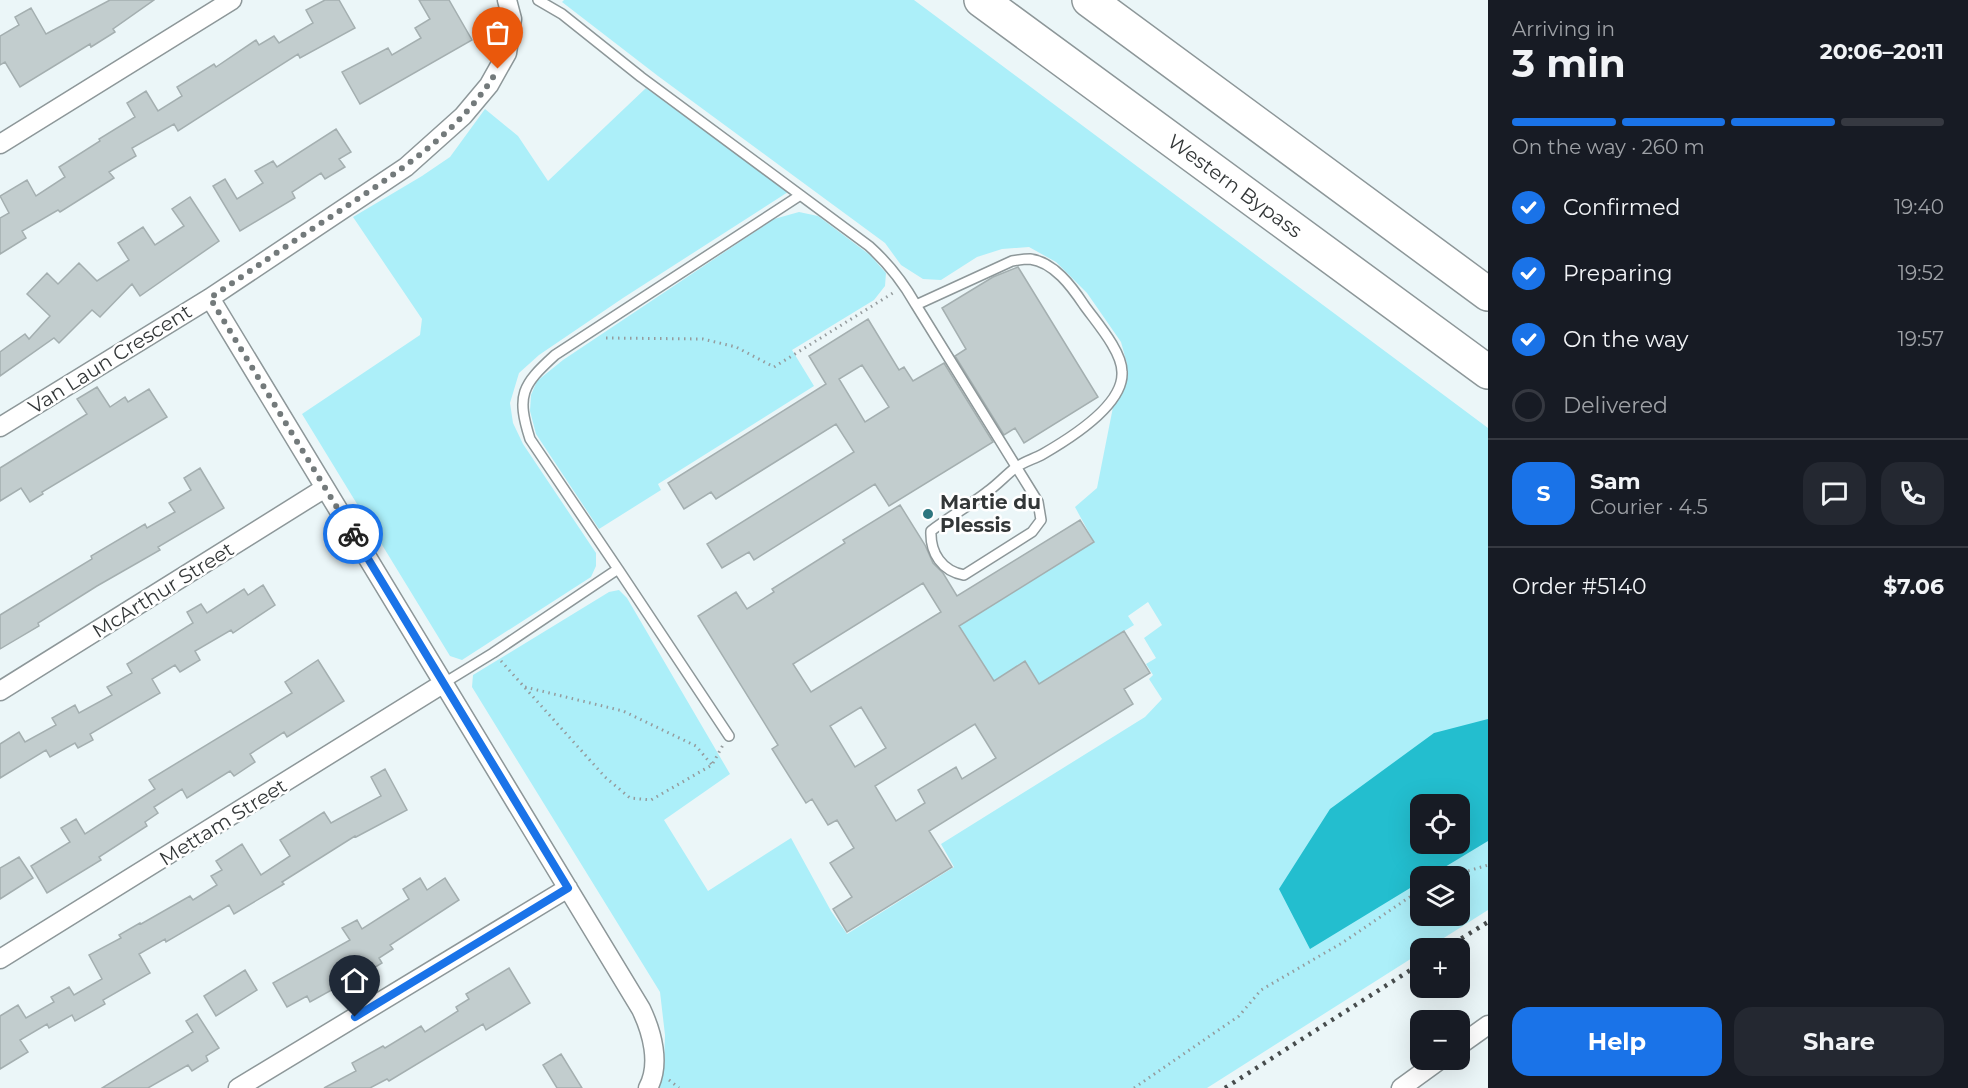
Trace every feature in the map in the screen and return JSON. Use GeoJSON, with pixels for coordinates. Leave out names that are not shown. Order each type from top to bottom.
{"type":"FeatureCollection","features":[{"type":"Feature","properties":{"kind":"highway","name":"Western Bypass"},"geometry":{"type":"LineString","coordinates":[[981,0],[1488,372]]}},
{"type":"Feature","properties":{"kind":"highway"},"geometry":{"type":"LineString","coordinates":[[1089,0],[1488,294]]}},
{"type":"Feature","properties":{"kind":"street"},"geometry":{"type":"LineString","coordinates":[[0,144],[232,0]]}},
{"type":"Feature","properties":{"kind":"street","name":"Van Laun Crescent"},"geometry":{"type":"LineString","coordinates":[[0,427],[210,298],[406,167],[463,116],[489,85],[507,53],[512,19],[507,0]]}},
{"type":"Feature","properties":{"kind":"street"},"geometry":{"type":"LineString","coordinates":[[210,298],[641,1009],[652,1034],[654,1067],[648,1088]]}},
{"type":"Feature","properties":{"kind":"street","name":"McArthur Street"},"geometry":{"type":"LineString","coordinates":[[0,691],[325,488]]}},
{"type":"Feature","properties":{"kind":"street","name":"Mettam Street"},"geometry":{"type":"LineString","coordinates":[[0,959],[444,683]]}},
{"type":"Feature","properties":{"kind":"street"},"geometry":{"type":"LineString","coordinates":[[238,1088],[568,888]]}},
{"type":"Feature","properties":{"kind":"street"},"geometry":{"type":"LineString","coordinates":[[1470,1038],[1488,1025]]}},
{"type":"Feature","properties":{"kind":"street"},"geometry":{"type":"LineString","coordinates":[[1401,1088],[1426,1070]]}},
{"type":"Feature","properties":{"kind":"lane"},"geometry":{"type":"LineString","coordinates":[[538,0],[562,14],[640,77],[868,246],[885,261],[905,286],[916,305],[1016,467],[1038,502],[1041,520],[1032,532],[963,575],[951,572],[940,561],[931,543],[931,531],[987,492],[1016,467],[1080,431],[1112,400],[1120,385],[1123,372],[1120,359],[1110,341],[1073,288],[1042,263],[1029,259],[1012,261],[916,305]]}},
{"type":"Feature","properties":{"kind":"lane"},"geometry":{"type":"LineString","coordinates":[[729,736],[530,439],[522,414],[523,396],[531,376],[555,355],[799,196]]}},
{"type":"Feature","properties":{"kind":"lane"},"geometry":{"type":"LineString","coordinates":[[444,683],[618,569]]}},
{"type":"Feature","properties":{"kind":"path"},"geometry":{"type":"LineString","coordinates":[[580,338],[703,339],[736,347],[774,367],[905,286]]}},
{"type":"Feature","properties":{"kind":"path"},"geometry":{"type":"LineString","coordinates":[[493,653],[605,777],[630,798],[651,800],[712,765],[729,736]]}},
{"type":"Feature","properties":{"kind":"path"},"geometry":{"type":"LineString","coordinates":[[524,687],[623,711],[696,746],[712,765]]}},
{"type":"Feature","properties":{"kind":"path"},"geometry":{"type":"LineString","coordinates":[[1470,870],[1488,865]]}},
{"type":"Feature","properties":{"kind":"path"},"geometry":{"type":"LineString","coordinates":[[1134,1088],[1239,1016],[1261,990],[1342,943],[1410,898]]}},
{"type":"Feature","properties":{"kind":"shaded area"},"geometry":{"type":"Polygon","coordinates":[[[564,0],[914,0],[1488,428],[1488,910],[1470,921],[1470,866],[1410,866],[1410,926],[1463,926],[1444,938],[1410,938],[1410,959],[1207,1088],[655,1088],[664,1066],[665,1035],[660,992],[472,687],[473,675],[609,592],[619,590],[627,598],[730,774],[664,820],[708,891],[791,838],[831,911],[847,934],[954,867],[941,844],[1145,717],[1162,699],[1149,679],[1153,675],[1146,664],[1156,658],[1144,638],[1162,625],[1148,602],[1128,616],[1134,625],[1039,684],[1025,662],[994,681],[959,626],[1094,542],[1075,507],[1097,488],[1114,402],[1126,384],[1127,364],[1121,342],[1087,293],[1056,262],[1029,247],[1002,249],[977,257],[941,280],[923,279],[901,265],[885,243],[658,76],[562,2],[564,0]]]}},
{"type":"Feature","properties":{"kind":"shaded area"},"geometry":{"type":"Polygon","coordinates":[[[646,88],[788,192],[623,298],[539,355],[519,373],[510,403],[513,423],[523,444],[596,553],[596,566],[591,577],[462,660],[450,656],[302,414],[420,335],[422,319],[353,217],[450,157],[485,109],[518,136],[548,181],[646,88]]]}},
{"type":"Feature","properties":{"kind":"shaded area"},"geometry":{"type":"Polygon","coordinates":[[[799,212],[818,216],[870,255],[886,273],[885,286],[874,300],[792,350],[814,386],[658,484],[661,490],[599,529],[536,434],[530,411],[531,395],[537,381],[563,360],[774,219],[799,212]]]}},
{"type":"Feature","properties":{"kind":"water"},"geometry":{"type":"Polygon","coordinates":[[[1488,719],[1488,841],[1470,852],[1470,794],[1410,794],[1410,854],[1466,854],[1447,866],[1410,866],[1410,888],[1310,949],[1279,889],[1330,809],[1434,733],[1488,719]]]}},
{"type":"Feature","properties":{"kind":"building"},"geometry":{"type":"Polygon","coordinates":[[[110,0],[154,0],[113,29],[115,32],[91,47],[90,44],[20,87],[5,62],[0,65],[0,36],[19,25],[15,17],[31,8],[46,34],[110,0]]]}},
{"type":"Feature","properties":{"kind":"building"},"geometry":{"type":"Polygon","coordinates":[[[325,0],[339,0],[355,28],[300,58],[298,54],[178,131],[174,124],[132,148],[136,156],[109,172],[114,178],[60,212],[58,210],[22,231],[26,238],[0,254],[0,218],[9,213],[0,196],[27,180],[36,196],[65,177],[59,167],[135,117],[127,103],[146,91],[158,111],[182,96],[177,87],[214,64],[216,67],[256,40],[259,45],[274,36],[279,43],[313,23],[306,10],[325,0]]]}},
{"type":"Feature","properties":{"kind":"building"},"geometry":{"type":"Polygon","coordinates":[[[419,0],[449,0],[472,40],[360,104],[342,72],[388,48],[392,55],[421,38],[415,28],[430,19],[419,0]]]}},
{"type":"Feature","properties":{"kind":"building"},"geometry":{"type":"Polygon","coordinates":[[[336,129],[351,152],[339,159],[345,167],[325,179],[321,173],[292,192],[295,198],[240,231],[213,186],[225,179],[237,199],[263,183],[255,171],[273,161],[277,167],[336,129]]]}},
{"type":"Feature","properties":{"kind":"building"},"geometry":{"type":"Polygon","coordinates":[[[190,197],[219,241],[140,296],[132,284],[100,317],[92,310],[59,343],[54,338],[0,376],[0,352],[25,334],[29,339],[50,316],[27,294],[47,273],[58,284],[79,263],[97,281],[129,260],[118,243],[143,227],[155,245],[184,226],[172,209],[190,197]]]}},
{"type":"Feature","properties":{"kind":"building"},"geometry":{"type":"Polygon","coordinates":[[[1018,267],[1098,397],[1024,443],[1015,428],[1004,435],[955,356],[966,349],[942,308],[993,277],[1018,267]]]}},
{"type":"Feature","properties":{"kind":"building"},"geometry":{"type":"Polygon","coordinates":[[[868,319],[899,370],[904,367],[913,381],[944,363],[993,442],[889,506],[875,484],[754,560],[749,552],[722,568],[707,544],[854,452],[836,424],[716,499],[711,492],[684,509],[668,483],[826,384],[809,356],[868,319]],[[862,365],[839,379],[865,422],[889,407],[862,365]]]}},
{"type":"Feature","properties":{"kind":"building"},"geometry":{"type":"Polygon","coordinates":[[[97,387],[110,407],[125,397],[128,402],[149,389],[167,417],[42,492],[43,494],[30,502],[21,488],[0,501],[0,468],[87,414],[77,399],[97,387]]]}},
{"type":"Feature","properties":{"kind":"building"},"geometry":{"type":"Polygon","coordinates":[[[200,468],[224,508],[158,547],[160,550],[97,586],[38,623],[39,626],[0,649],[0,615],[145,524],[147,528],[175,512],[169,503],[191,490],[184,478],[200,468]]]}},
{"type":"Feature","properties":{"kind":"building"},"geometry":{"type":"Polygon","coordinates":[[[900,505],[925,545],[933,563],[943,573],[957,596],[1080,520],[1094,542],[959,626],[994,681],[1025,661],[1039,684],[1124,631],[1150,673],[1124,689],[1133,704],[929,831],[952,867],[847,932],[833,909],[852,897],[830,863],[854,848],[837,820],[828,825],[812,799],[806,803],[772,749],[778,745],[698,616],[736,592],[747,609],[774,592],[772,589],[845,543],[843,540],[900,505]],[[923,583],[793,664],[811,692],[941,612],[923,583]],[[861,707],[830,726],[855,767],[886,748],[861,707]],[[975,724],[875,786],[896,821],[925,803],[918,790],[956,767],[962,779],[996,758],[975,724]]]}},
{"type":"Feature","properties":{"kind":"building"},"geometry":{"type":"Polygon","coordinates":[[[263,585],[275,605],[233,633],[231,630],[195,651],[200,660],[180,672],[175,665],[152,679],[160,693],[90,734],[93,740],[78,748],[75,743],[50,757],[46,750],[0,778],[0,744],[19,732],[25,742],[56,725],[52,718],[75,705],[79,713],[112,695],[107,687],[132,673],[127,664],[193,623],[187,612],[201,604],[207,613],[244,589],[248,595],[263,585]]]}},
{"type":"Feature","properties":{"kind":"building"},"geometry":{"type":"Polygon","coordinates":[[[318,660],[344,701],[287,737],[284,732],[250,754],[255,762],[234,776],[230,771],[187,798],[182,789],[154,807],[158,813],[145,822],[147,826],[99,857],[101,860],[47,893],[31,866],[70,842],[61,828],[76,819],[85,834],[155,789],[149,780],[292,693],[285,682],[318,660]]]}},
{"type":"Feature","properties":{"kind":"building"},"geometry":{"type":"Polygon","coordinates":[[[385,769],[407,810],[355,836],[282,882],[284,884],[234,914],[229,905],[166,942],[165,939],[139,954],[150,973],[103,1000],[105,1004],[75,1021],[72,1015],[49,1028],[47,1024],[20,1040],[28,1052],[0,1069],[0,1016],[18,1005],[26,1018],[54,1002],[51,997],[69,987],[74,995],[102,979],[89,955],[121,938],[119,935],[140,923],[190,896],[193,900],[217,885],[211,876],[222,870],[216,861],[242,844],[261,875],[290,856],[280,840],[324,812],[331,823],[381,796],[371,777],[385,769]]]}},
{"type":"Feature","properties":{"kind":"building"},"geometry":{"type":"Polygon","coordinates":[[[19,857],[33,878],[0,899],[0,868],[19,857]]]}},
{"type":"Feature","properties":{"kind":"building"},"geometry":{"type":"Polygon","coordinates":[[[420,878],[427,890],[445,878],[459,900],[390,945],[393,949],[379,958],[382,963],[310,1002],[307,996],[287,1007],[273,983],[350,940],[342,928],[357,920],[362,929],[409,899],[403,889],[420,878]]]}},
{"type":"Feature","properties":{"kind":"building"},"geometry":{"type":"Polygon","coordinates":[[[509,968],[530,1003],[486,1030],[483,1024],[389,1081],[387,1079],[370,1088],[324,1088],[356,1071],[352,1063],[383,1046],[385,1048],[421,1026],[425,1032],[458,1011],[456,1007],[469,999],[466,994],[509,968]]]}},
{"type":"Feature","properties":{"kind":"building"},"geometry":{"type":"Polygon","coordinates":[[[245,970],[257,990],[216,1016],[204,996],[245,970]]]}},
{"type":"Feature","properties":{"kind":"building"},"geometry":{"type":"Polygon","coordinates":[[[197,1014],[219,1048],[206,1056],[208,1061],[192,1071],[188,1065],[148,1088],[102,1088],[193,1032],[186,1021],[197,1014]]]}},
{"type":"Feature","properties":{"kind":"building"},"geometry":{"type":"Polygon","coordinates":[[[561,1054],[582,1088],[557,1088],[543,1065],[561,1054]]]}},
{"type":"Feature","properties":{"kind":"railway"},"geometry":{"type":"LineString","coordinates":[[1462,938],[1488,922]]}},
{"type":"Feature","properties":{"kind":"railway"},"geometry":{"type":"LineString","coordinates":[[1225,1088],[1410,970]]}},
{"type":"Feature","properties":{"kind":"way so far"},"geometry":{"type":"LineString","coordinates":[[353,534],[210,298],[406,167],[463,116],[489,85],[498,69]]}},
{"type":"Feature","properties":{"kind":"place","name":"Martie du Plessis"},"geometry":{"type":"Point","coordinates":[928,514]}},
{"type":"Feature","properties":{"kind":"route"},"geometry":{"type":"LineString","coordinates":[[353,534],[568,888],[355,1017]]}}]}
